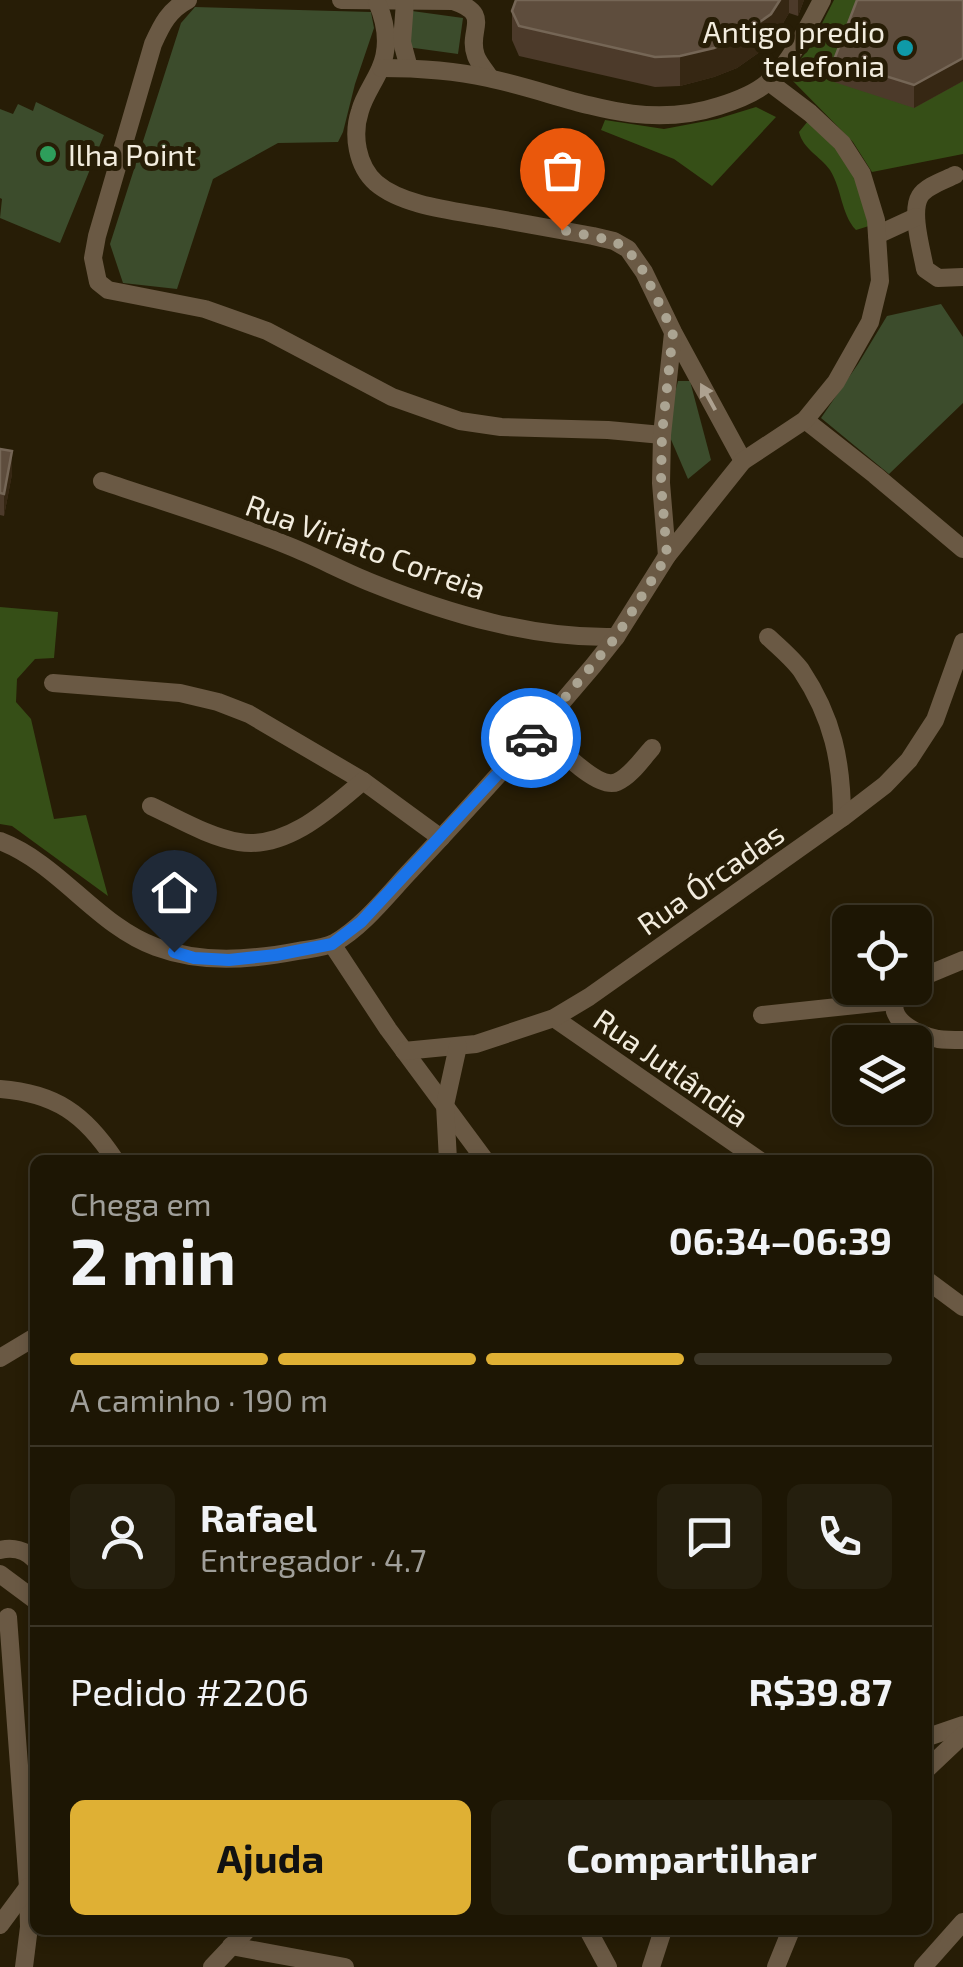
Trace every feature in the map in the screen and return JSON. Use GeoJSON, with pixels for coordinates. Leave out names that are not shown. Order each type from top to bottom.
{"type":"FeatureCollection","features":[{"type":"Feature","properties":{"kind":"street"},"geometry":{"type":"LineString","coordinates":[[188,0],[165,18],[153,44],[96,236],[93,258],[98,282],[108,290],[205,309],[267,331],[392,396],[460,421],[501,427],[662,434]]}},
{"type":"Feature","properties":{"kind":"street"},"geometry":{"type":"LineString","coordinates":[[341,0],[453,1],[468,6],[478,23],[474,53],[490,78]]}},
{"type":"Feature","properties":{"kind":"street"},"geometry":{"type":"LineString","coordinates":[[381,68],[450,70],[621,114],[661,117],[698,113],[736,100],[769,82],[822,0]]}},
{"type":"Feature","properties":{"kind":"street"},"geometry":{"type":"LineString","coordinates":[[377,2],[409,68]]}},
{"type":"Feature","properties":{"kind":"street"},"geometry":{"type":"LineString","coordinates":[[404,2],[394,42],[358,114],[356,142],[363,165],[374,182],[397,196],[434,207],[614,241],[628,250],[644,272],[743,461]]}},
{"type":"Feature","properties":{"kind":"street"},"geometry":{"type":"LineString","coordinates":[[450,70],[474,53]]}},
{"type":"Feature","properties":{"kind":"street"},"geometry":{"type":"LineString","coordinates":[[0,841],[42,864],[125,931],[154,946],[194,958],[229,960],[332,944],[361,922],[441,838],[616,637],[667,556],[743,461],[805,420],[836,382],[870,322],[880,281],[876,220],[862,174],[842,143],[810,112],[769,82]]}},
{"type":"Feature","properties":{"kind":"street"},"geometry":{"type":"LineString","coordinates":[[955,175],[923,192],[916,217],[925,270],[938,278],[963,278]]}},
{"type":"Feature","properties":{"kind":"street"},"geometry":{"type":"LineString","coordinates":[[877,235],[916,217]]}},
{"type":"Feature","properties":{"kind":"street"},"geometry":{"type":"LineString","coordinates":[[667,556],[661,483],[662,434],[673,332]]}},
{"type":"Feature","properties":{"kind":"street"},"geometry":{"type":"LineString","coordinates":[[805,420],[963,549]]}},
{"type":"Feature","properties":{"kind":"street","name":"Rua Viriato Correia"},"geometry":{"type":"LineString","coordinates":[[102,481],[287,545],[441,608],[513,628],[585,638],[616,637]]}},
{"type":"Feature","properties":{"kind":"street"},"geometry":{"type":"LineString","coordinates":[[768,637],[799,667],[820,702],[842,776],[842,818]]}},
{"type":"Feature","properties":{"kind":"street","name":"Rua Órcadas"},"geometry":{"type":"LineString","coordinates":[[404,1051],[476,1044],[554,1018],[842,818],[910,760],[935,720],[963,642]]}},
{"type":"Feature","properties":{"kind":"street"},"geometry":{"type":"LineString","coordinates":[[53,683],[180,693],[249,714],[363,781],[441,838]]}},
{"type":"Feature","properties":{"kind":"street"},"geometry":{"type":"LineString","coordinates":[[538,729],[587,773],[606,784],[626,776],[652,748]]}},
{"type":"Feature","properties":{"kind":"street"},"geometry":{"type":"LineString","coordinates":[[151,806],[216,835],[257,843],[310,822],[363,781]]}},
{"type":"Feature","properties":{"kind":"street"},"geometry":{"type":"LineString","coordinates":[[332,944],[404,1051],[481,1155]]}},
{"type":"Feature","properties":{"kind":"street"},"geometry":{"type":"LineString","coordinates":[[932,973],[963,960]]}},
{"type":"Feature","properties":{"kind":"street"},"geometry":{"type":"LineString","coordinates":[[762,1015],[832,1004]]}},
{"type":"Feature","properties":{"kind":"street"},"geometry":{"type":"LineString","coordinates":[[895,1005],[898,1018],[916,1032],[963,1040]]}},
{"type":"Feature","properties":{"kind":"street","name":"Rua Jutlândia"},"geometry":{"type":"LineString","coordinates":[[554,1018],[752,1155]]}},
{"type":"Feature","properties":{"kind":"street"},"geometry":{"type":"LineString","coordinates":[[448,1155],[445,1105],[458,1046]]}},
{"type":"Feature","properties":{"kind":"street"},"geometry":{"type":"LineString","coordinates":[[0,1090],[23,1091],[55,1100],[85,1122],[111,1155]]}},
{"type":"Feature","properties":{"kind":"street"},"geometry":{"type":"LineString","coordinates":[[932,1284],[963,1308]]}},
{"type":"Feature","properties":{"kind":"street"},"geometry":{"type":"LineString","coordinates":[[0,1358],[30,1340]]}},
{"type":"Feature","properties":{"kind":"street"},"geometry":{"type":"LineString","coordinates":[[0,1550],[30,1551]]}},
{"type":"Feature","properties":{"kind":"street"},"geometry":{"type":"LineString","coordinates":[[0,1574],[30,1598]]}},
{"type":"Feature","properties":{"kind":"street"},"geometry":{"type":"LineString","coordinates":[[24,1967],[30,1927],[28,1886],[4,1616],[25,1614],[30,1608]]}},
{"type":"Feature","properties":{"kind":"street"},"geometry":{"type":"LineString","coordinates":[[932,1737],[963,1725]]}},
{"type":"Feature","properties":{"kind":"street"},"geometry":{"type":"LineString","coordinates":[[932,1764],[963,1735]]}},
{"type":"Feature","properties":{"kind":"street"},"geometry":{"type":"LineString","coordinates":[[0,1925],[28,1886]]}},
{"type":"Feature","properties":{"kind":"street"},"geometry":{"type":"LineString","coordinates":[[923,1967],[963,1922]]}},
{"type":"Feature","properties":{"kind":"street"},"geometry":{"type":"LineString","coordinates":[[591,1935],[608,1967]]}},
{"type":"Feature","properties":{"kind":"street"},"geometry":{"type":"LineString","coordinates":[[651,1967],[661,1935]]}},
{"type":"Feature","properties":{"kind":"street"},"geometry":{"type":"LineString","coordinates":[[776,1967],[789,1935]]}},
{"type":"Feature","properties":{"kind":"street"},"geometry":{"type":"LineString","coordinates":[[212,1967],[231,1938],[346,1967]]}},
{"type":"Feature","properties":{"kind":"green space"},"geometry":{"type":"Polygon","coordinates":[[[834,0],[963,0],[963,154],[872,172],[853,142],[787,75],[809,49],[834,0]]]}},
{"type":"Feature","properties":{"kind":"green space"},"geometry":{"type":"Polygon","coordinates":[[[195,7],[371,12],[374,28],[338,142],[278,143],[213,179],[177,289],[123,283],[110,244],[181,23],[195,7]]]}},
{"type":"Feature","properties":{"kind":"green space"},"geometry":{"type":"Polygon","coordinates":[[[412,11],[463,18],[458,54],[407,47],[412,11]]]}},
{"type":"Feature","properties":{"kind":"green space","name":"Ilha Point"},"geometry":{"type":"Polygon","coordinates":[[[36,102],[104,135],[60,243],[0,218],[0,109],[13,114],[18,104],[33,111],[36,102]]]}},
{"type":"Feature","properties":{"kind":"green space"},"geometry":{"type":"Polygon","coordinates":[[[756,107],[776,117],[712,186],[674,159],[601,130],[605,120],[664,129],[756,107]]]}},
{"type":"Feature","properties":{"kind":"green space"},"geometry":{"type":"Polygon","coordinates":[[[808,121],[839,152],[856,180],[869,226],[856,230],[851,224],[830,170],[801,138],[799,132],[808,121]]]}},
{"type":"Feature","properties":{"kind":"green space"},"geometry":{"type":"Polygon","coordinates":[[[941,304],[963,337],[963,403],[889,474],[821,418],[887,316],[941,304]]]}},
{"type":"Feature","properties":{"kind":"green space"},"geometry":{"type":"Polygon","coordinates":[[[678,381],[690,381],[711,460],[688,479],[666,428],[678,381]]]}},
{"type":"Feature","properties":{"kind":"green space"},"geometry":{"type":"Polygon","coordinates":[[[0,607],[58,612],[54,658],[35,659],[17,679],[16,702],[31,719],[54,819],[86,815],[108,896],[12,826],[0,824],[0,607]]]}},
{"type":"Feature","properties":{"kind":"building"},"geometry":{"type":"Polygon","coordinates":[[[516,0],[780,0],[771,14],[737,38],[680,56],[655,57],[519,26],[512,11],[516,0]]]}},
{"type":"Feature","properties":{"kind":"building","name":"Antigo predio telefonia"},"geometry":{"type":"Polygon","coordinates":[[[857,0],[963,0],[963,58],[914,85],[834,60],[857,0]]]}},
{"type":"Feature","properties":{"kind":"building"},"geometry":{"type":"Polygon","coordinates":[[[0,449],[12,451],[4,494],[0,493],[0,449]]]}},
{"type":"Feature","properties":{"kind":"way so far"},"geometry":{"type":"LineString","coordinates":[[531,738],[616,637],[667,556],[661,483],[662,434],[673,332],[644,272],[628,250],[614,241],[562,230]]}},
{"type":"Feature","properties":{"kind":"place","name":"Antigo predio telefonia"},"geometry":{"type":"Point","coordinates":[905,48]}},
{"type":"Feature","properties":{"kind":"place","name":"Ilha Point"},"geometry":{"type":"Point","coordinates":[48,154]}},
{"type":"Feature","properties":{"kind":"route"},"geometry":{"type":"LineString","coordinates":[[174,952],[194,958],[229,960],[332,944],[361,922],[531,738]]}}]}
